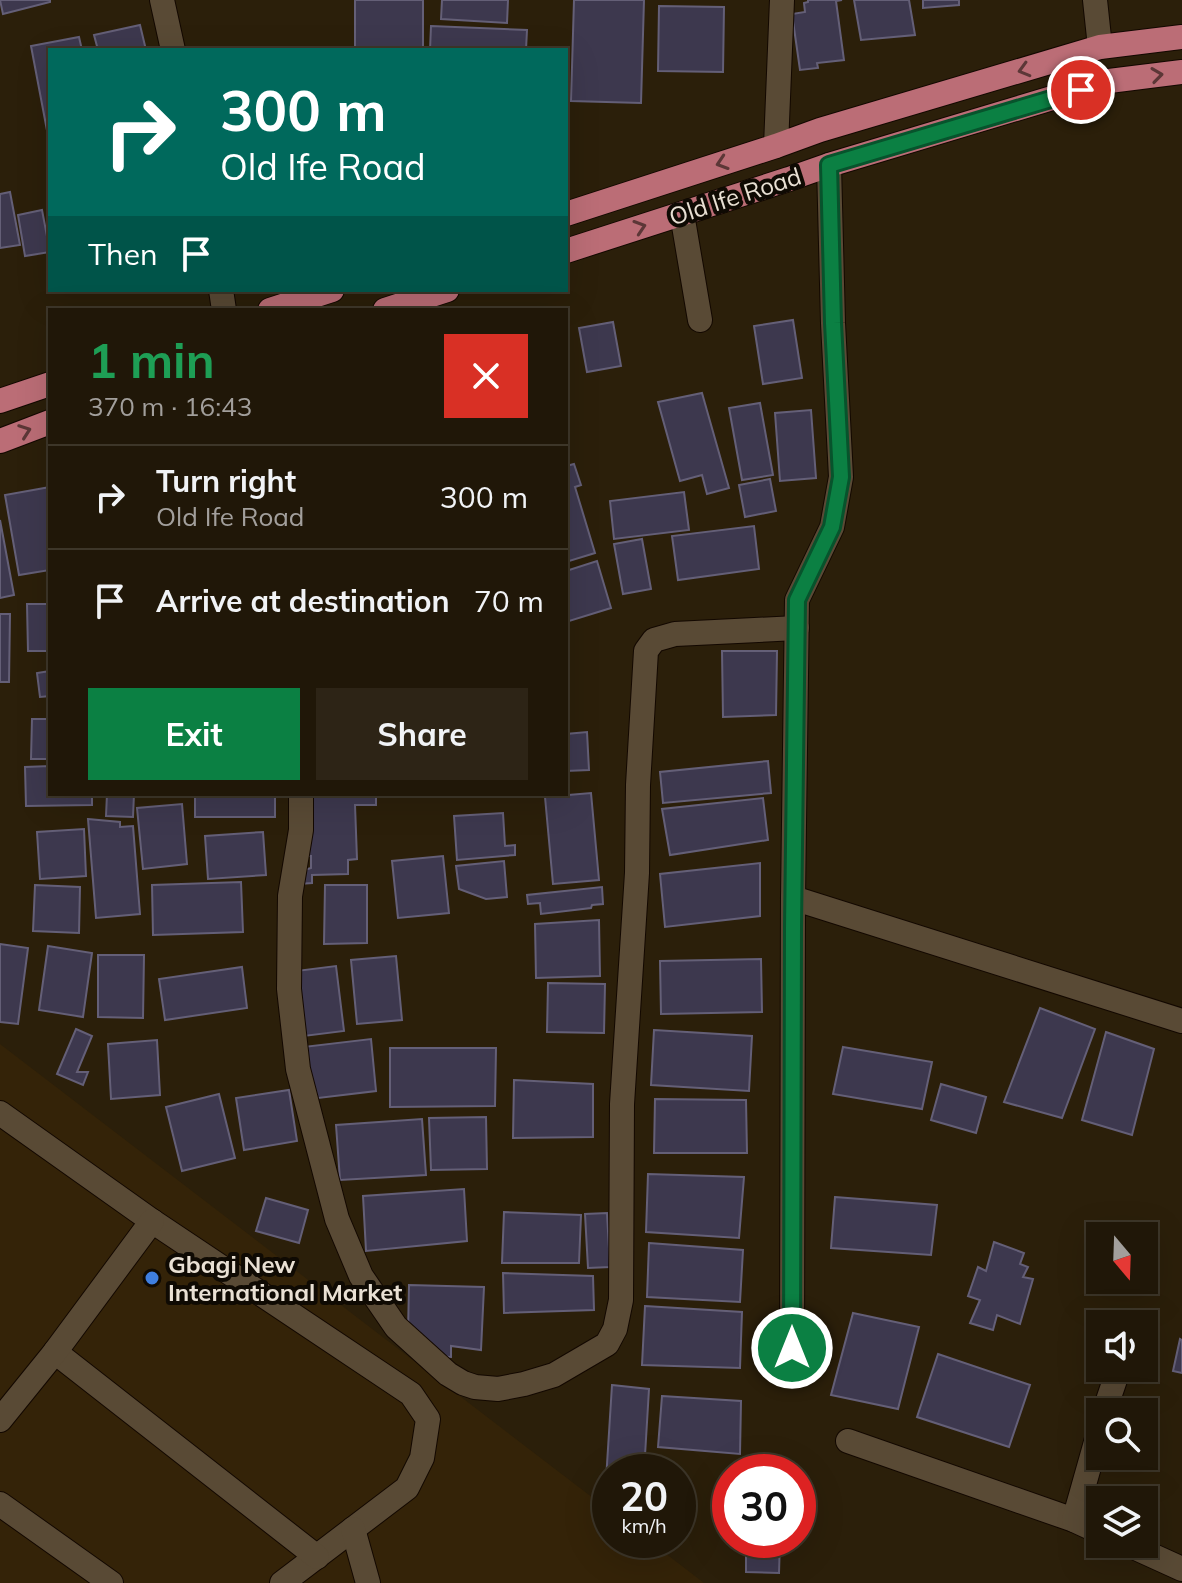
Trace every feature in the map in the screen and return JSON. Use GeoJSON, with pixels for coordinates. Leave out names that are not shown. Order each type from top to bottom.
{"type":"FeatureCollection","features":[{"type":"Feature","properties":{"kind":"main road","name":"Old Ife Road"},"geometry":{"type":"LineString","coordinates":[[568,213],[820,130],[1100,47],[1182,37]]}},
{"type":"Feature","properties":{"kind":"main road","name":"Old Ife Road"},"geometry":{"type":"LineString","coordinates":[[568,250],[829,165],[1109,81],[1182,72]]}},
{"type":"Feature","properties":{"kind":"main road"},"geometry":{"type":"LineString","coordinates":[[276,308],[326,292]]}},
{"type":"Feature","properties":{"kind":"main road"},"geometry":{"type":"LineString","coordinates":[[391,308],[441,292]]}},
{"type":"Feature","properties":{"kind":"main road"},"geometry":{"type":"LineString","coordinates":[[0,401],[48,385]]}},
{"type":"Feature","properties":{"kind":"main road"},"geometry":{"type":"LineString","coordinates":[[0,441],[48,423]]}},
{"type":"Feature","properties":{"kind":"street"},"geometry":{"type":"LineString","coordinates":[[162,0],[173,48]]}},
{"type":"Feature","properties":{"kind":"street"},"geometry":{"type":"LineString","coordinates":[[776,146],[782,0]]}},
{"type":"Feature","properties":{"kind":"street"},"geometry":{"type":"LineString","coordinates":[[1095,0],[1100,47]]}},
{"type":"Feature","properties":{"kind":"street"},"geometry":{"type":"LineString","coordinates":[[792,1348],[797,600],[832,527],[841,477],[829,165]]}},
{"type":"Feature","properties":{"kind":"street"},"geometry":{"type":"LineString","coordinates":[[682,214],[700,320]]}},
{"type":"Feature","properties":{"kind":"street"},"geometry":{"type":"LineString","coordinates":[[301,796],[301,830],[290,896],[289,927],[289,989],[298,1069],[337,1219],[361,1276],[396,1327],[448,1374],[463,1383],[498,1389],[554,1375],[607,1344],[615,1329],[621,1300],[622,1104],[637,873],[638,785],[646,651],[654,640],[675,634],[797,628]]}},
{"type":"Feature","properties":{"kind":"street"},"geometry":{"type":"LineString","coordinates":[[793,898],[1182,1021]]}},
{"type":"Feature","properties":{"kind":"street"},"geometry":{"type":"LineString","coordinates":[[0,1113],[152,1221],[411,1394],[428,1419],[422,1458],[407,1488],[282,1583]]}},
{"type":"Feature","properties":{"kind":"street"},"geometry":{"type":"LineString","coordinates":[[0,1420],[55,1352],[152,1221]]}},
{"type":"Feature","properties":{"kind":"street"},"geometry":{"type":"LineString","coordinates":[[55,1352],[317,1557]]}},
{"type":"Feature","properties":{"kind":"street"},"geometry":{"type":"LineString","coordinates":[[848,1441],[1086,1526]]}},
{"type":"Feature","properties":{"kind":"street"},"geometry":{"type":"LineString","coordinates":[[1074,1520],[1088,1470]]}},
{"type":"Feature","properties":{"kind":"street"},"geometry":{"type":"LineString","coordinates":[[0,1504],[111,1583]]}},
{"type":"Feature","properties":{"kind":"street"},"geometry":{"type":"LineString","coordinates":[[353,1529],[368,1583]]}},
{"type":"Feature","properties":{"kind":"street"},"geometry":{"type":"LineString","coordinates":[[1158,1558],[1182,1569]]}},
{"type":"Feature","properties":{"kind":"shaded area","name":"Gbagi New International Market"},"geometry":{"type":"Polygon","coordinates":[[[0,1044],[592,1497],[592,1558],[671,1558],[704,1583],[0,1583],[0,1044]]]}},
{"type":"Feature","properties":{"kind":"building"},"geometry":{"type":"Polygon","coordinates":[[[0,0],[50,0],[50,2],[3,14],[0,0]]]}},
{"type":"Feature","properties":{"kind":"building"},"geometry":{"type":"Polygon","coordinates":[[[355,0],[423,0],[423,48],[355,48],[355,0]]]}},
{"type":"Feature","properties":{"kind":"building"},"geometry":{"type":"Polygon","coordinates":[[[442,0],[508,0],[507,23],[441,19],[442,0]]]}},
{"type":"Feature","properties":{"kind":"building"},"geometry":{"type":"Polygon","coordinates":[[[574,0],[644,0],[641,103],[571,101],[574,0]]]}},
{"type":"Feature","properties":{"kind":"building"},"geometry":{"type":"Polygon","coordinates":[[[808,0],[842,0],[836,1],[844,60],[817,63],[818,68],[800,70],[792,14],[805,12],[804,3],[808,0]]]}},
{"type":"Feature","properties":{"kind":"building"},"geometry":{"type":"Polygon","coordinates":[[[854,0],[909,0],[915,35],[861,40],[854,0]]]}},
{"type":"Feature","properties":{"kind":"building"},"geometry":{"type":"Polygon","coordinates":[[[923,0],[959,0],[959,5],[923,8],[923,0]]]}},
{"type":"Feature","properties":{"kind":"building"},"geometry":{"type":"Polygon","coordinates":[[[659,6],[724,7],[723,72],[658,71],[659,6]]]}},
{"type":"Feature","properties":{"kind":"building"},"geometry":{"type":"Polygon","coordinates":[[[140,25],[146,48],[97,48],[94,35],[140,25]]]}},
{"type":"Feature","properties":{"kind":"building"},"geometry":{"type":"Polygon","coordinates":[[[431,26],[527,30],[526,48],[430,48],[431,26]]]}},
{"type":"Feature","properties":{"kind":"building"},"geometry":{"type":"Polygon","coordinates":[[[79,37],[82,48],[48,48],[48,136],[31,46],[79,37]]]}},
{"type":"Feature","properties":{"kind":"building"},"geometry":{"type":"Polygon","coordinates":[[[10,192],[20,245],[0,248],[0,194],[10,192]]]}},
{"type":"Feature","properties":{"kind":"building"},"geometry":{"type":"Polygon","coordinates":[[[42,210],[48,252],[25,256],[18,215],[42,210]]]}},
{"type":"Feature","properties":{"kind":"building"},"geometry":{"type":"Polygon","coordinates":[[[793,320],[802,378],[763,384],[754,326],[793,320]]]}},
{"type":"Feature","properties":{"kind":"building"},"geometry":{"type":"Polygon","coordinates":[[[613,322],[621,366],[587,372],[579,328],[613,322]]]}},
{"type":"Feature","properties":{"kind":"building"},"geometry":{"type":"Polygon","coordinates":[[[702,393],[729,488],[707,494],[702,475],[680,481],[658,402],[702,393]]]}},
{"type":"Feature","properties":{"kind":"building"},"geometry":{"type":"Polygon","coordinates":[[[760,403],[773,475],[742,480],[729,408],[760,403]]]}},
{"type":"Feature","properties":{"kind":"building"},"geometry":{"type":"Polygon","coordinates":[[[811,410],[816,478],[780,481],[775,413],[811,410]]]}},
{"type":"Feature","properties":{"kind":"building"},"geometry":{"type":"Polygon","coordinates":[[[574,464],[581,485],[575,487],[595,553],[568,561],[568,466],[574,464]]]}},
{"type":"Feature","properties":{"kind":"building"},"geometry":{"type":"Polygon","coordinates":[[[770,479],[776,511],[745,517],[739,485],[770,479]]]}},
{"type":"Feature","properties":{"kind":"building"},"geometry":{"type":"Polygon","coordinates":[[[48,487],[48,570],[19,575],[5,495],[48,487]]]}},
{"type":"Feature","properties":{"kind":"building"},"geometry":{"type":"Polygon","coordinates":[[[684,492],[689,530],[614,539],[610,501],[684,492]]]}},
{"type":"Feature","properties":{"kind":"building"},"geometry":{"type":"Polygon","coordinates":[[[0,520],[14,595],[0,598],[0,520]]]}},
{"type":"Feature","properties":{"kind":"building"},"geometry":{"type":"Polygon","coordinates":[[[754,526],[759,569],[678,580],[672,536],[754,526]]]}},
{"type":"Feature","properties":{"kind":"building"},"geometry":{"type":"Polygon","coordinates":[[[642,539],[651,589],[623,594],[614,544],[642,539]]]}},
{"type":"Feature","properties":{"kind":"building"},"geometry":{"type":"Polygon","coordinates":[[[597,561],[611,608],[568,621],[568,570],[597,561]]]}},
{"type":"Feature","properties":{"kind":"building"},"geometry":{"type":"Polygon","coordinates":[[[27,604],[48,604],[48,651],[28,651],[27,604]]]}},
{"type":"Feature","properties":{"kind":"building"},"geometry":{"type":"Polygon","coordinates":[[[0,614],[10,614],[9,682],[0,682],[0,614]]]}},
{"type":"Feature","properties":{"kind":"building"},"geometry":{"type":"Polygon","coordinates":[[[722,651],[777,651],[776,715],[723,717],[722,651]]]}},
{"type":"Feature","properties":{"kind":"building"},"geometry":{"type":"Polygon","coordinates":[[[48,671],[48,696],[40,697],[37,673],[48,671]]]}},
{"type":"Feature","properties":{"kind":"building"},"geometry":{"type":"Polygon","coordinates":[[[32,719],[48,719],[48,759],[31,759],[32,719]]]}},
{"type":"Feature","properties":{"kind":"building"},"geometry":{"type":"Polygon","coordinates":[[[587,732],[589,770],[568,771],[568,734],[587,732]]]}},
{"type":"Feature","properties":{"kind":"building"},"geometry":{"type":"Polygon","coordinates":[[[768,761],[771,793],[663,803],[660,772],[768,761]]]}},
{"type":"Feature","properties":{"kind":"building"},"geometry":{"type":"Polygon","coordinates":[[[48,766],[48,796],[92,796],[92,805],[26,806],[25,767],[48,766]]]}},
{"type":"Feature","properties":{"kind":"building"},"geometry":{"type":"Polygon","coordinates":[[[591,793],[599,880],[553,884],[545,797],[591,793]]]}},
{"type":"Feature","properties":{"kind":"building"},"geometry":{"type":"Polygon","coordinates":[[[107,796],[134,796],[133,817],[106,816],[107,796]]]}},
{"type":"Feature","properties":{"kind":"building"},"geometry":{"type":"Polygon","coordinates":[[[195,796],[275,796],[275,817],[195,817],[195,796]]]}},
{"type":"Feature","properties":{"kind":"building"},"geometry":{"type":"Polygon","coordinates":[[[308,796],[376,796],[376,805],[355,805],[357,859],[348,860],[348,874],[312,875],[312,883],[299,884],[301,871],[311,868],[311,856],[303,856],[308,796]]]}},
{"type":"Feature","properties":{"kind":"building"},"geometry":{"type":"Polygon","coordinates":[[[763,798],[768,840],[670,855],[662,809],[763,798]]]}},
{"type":"Feature","properties":{"kind":"building"},"geometry":{"type":"Polygon","coordinates":[[[182,804],[187,864],[143,869],[137,808],[182,804]]]}},
{"type":"Feature","properties":{"kind":"building"},"geometry":{"type":"Polygon","coordinates":[[[503,813],[505,846],[515,845],[515,855],[457,860],[454,816],[503,813]]]}},
{"type":"Feature","properties":{"kind":"building"},"geometry":{"type":"Polygon","coordinates":[[[88,819],[120,822],[120,827],[133,826],[140,914],[96,918],[88,819]]]}},
{"type":"Feature","properties":{"kind":"building"},"geometry":{"type":"Polygon","coordinates":[[[84,829],[86,876],[40,879],[37,832],[84,829]]]}},
{"type":"Feature","properties":{"kind":"building"},"geometry":{"type":"Polygon","coordinates":[[[263,832],[266,875],[208,879],[205,836],[263,832]]]}},
{"type":"Feature","properties":{"kind":"building"},"geometry":{"type":"Polygon","coordinates":[[[443,856],[449,913],[398,918],[392,861],[443,856]]]}},
{"type":"Feature","properties":{"kind":"building"},"geometry":{"type":"Polygon","coordinates":[[[504,861],[507,897],[486,899],[459,889],[456,866],[504,861]]]}},
{"type":"Feature","properties":{"kind":"building"},"geometry":{"type":"Polygon","coordinates":[[[760,863],[760,916],[665,927],[660,874],[760,863]]]}},
{"type":"Feature","properties":{"kind":"building"},"geometry":{"type":"Polygon","coordinates":[[[241,882],[243,932],[153,935],[152,885],[241,882]]]}},
{"type":"Feature","properties":{"kind":"building"},"geometry":{"type":"Polygon","coordinates":[[[35,885],[80,887],[79,933],[33,931],[35,885]]]}},
{"type":"Feature","properties":{"kind":"building"},"geometry":{"type":"Polygon","coordinates":[[[325,885],[367,885],[367,943],[324,944],[325,885]]]}},
{"type":"Feature","properties":{"kind":"building"},"geometry":{"type":"Polygon","coordinates":[[[602,887],[603,904],[592,905],[591,908],[541,914],[540,903],[528,904],[527,895],[602,887]]]}},
{"type":"Feature","properties":{"kind":"building"},"geometry":{"type":"Polygon","coordinates":[[[599,920],[600,976],[536,978],[535,924],[599,920]]]}},
{"type":"Feature","properties":{"kind":"building"},"geometry":{"type":"Polygon","coordinates":[[[0,944],[28,948],[18,1024],[0,1022],[0,944]]]}},
{"type":"Feature","properties":{"kind":"building"},"geometry":{"type":"Polygon","coordinates":[[[48,946],[92,953],[83,1017],[39,1010],[48,946]]]}},
{"type":"Feature","properties":{"kind":"building"},"geometry":{"type":"Polygon","coordinates":[[[98,955],[144,955],[143,1018],[98,1017],[98,955]]]}},
{"type":"Feature","properties":{"kind":"building"},"geometry":{"type":"Polygon","coordinates":[[[396,956],[402,1020],[357,1024],[351,960],[396,956]]]}},
{"type":"Feature","properties":{"kind":"building"},"geometry":{"type":"Polygon","coordinates":[[[761,959],[762,1012],[661,1014],[660,961],[761,959]]]}},
{"type":"Feature","properties":{"kind":"building"},"geometry":{"type":"Polygon","coordinates":[[[336,966],[344,1031],[304,1036],[296,971],[336,966]]]}},
{"type":"Feature","properties":{"kind":"building"},"geometry":{"type":"Polygon","coordinates":[[[242,967],[247,1008],[165,1020],[159,979],[242,967]]]}},
{"type":"Feature","properties":{"kind":"building"},"geometry":{"type":"Polygon","coordinates":[[[548,983],[605,984],[604,1033],[547,1032],[548,983]]]}},
{"type":"Feature","properties":{"kind":"building"},"geometry":{"type":"Polygon","coordinates":[[[1040,1008],[1095,1029],[1062,1118],[1004,1102],[1040,1008]]]}},
{"type":"Feature","properties":{"kind":"building"},"geometry":{"type":"Polygon","coordinates":[[[76,1029],[92,1036],[77,1072],[88,1072],[83,1085],[57,1074],[76,1029]]]}},
{"type":"Feature","properties":{"kind":"building"},"geometry":{"type":"Polygon","coordinates":[[[654,1030],[752,1036],[749,1091],[651,1085],[654,1030]]]}},
{"type":"Feature","properties":{"kind":"building"},"geometry":{"type":"Polygon","coordinates":[[[1106,1032],[1154,1049],[1132,1135],[1082,1120],[1106,1032]]]}},
{"type":"Feature","properties":{"kind":"building"},"geometry":{"type":"Polygon","coordinates":[[[371,1039],[376,1091],[310,1099],[303,1047],[371,1039]]]}},
{"type":"Feature","properties":{"kind":"building"},"geometry":{"type":"Polygon","coordinates":[[[157,1040],[160,1095],[111,1099],[108,1044],[157,1040]]]}},
{"type":"Feature","properties":{"kind":"building"},"geometry":{"type":"Polygon","coordinates":[[[843,1047],[932,1062],[922,1109],[833,1094],[843,1047]]]}},
{"type":"Feature","properties":{"kind":"building"},"geometry":{"type":"Polygon","coordinates":[[[390,1048],[496,1048],[495,1106],[390,1107],[390,1048]]]}},
{"type":"Feature","properties":{"kind":"building"},"geometry":{"type":"Polygon","coordinates":[[[514,1080],[593,1084],[593,1137],[513,1138],[514,1080]]]}},
{"type":"Feature","properties":{"kind":"building"},"geometry":{"type":"Polygon","coordinates":[[[941,1084],[986,1097],[976,1133],[931,1120],[941,1084]]]}},
{"type":"Feature","properties":{"kind":"building"},"geometry":{"type":"Polygon","coordinates":[[[289,1090],[297,1141],[244,1150],[236,1098],[289,1090]]]}},
{"type":"Feature","properties":{"kind":"building"},"geometry":{"type":"Polygon","coordinates":[[[219,1094],[235,1158],[182,1171],[166,1107],[219,1094]]]}},
{"type":"Feature","properties":{"kind":"building"},"geometry":{"type":"Polygon","coordinates":[[[655,1099],[746,1100],[747,1153],[654,1153],[655,1099]]]}},
{"type":"Feature","properties":{"kind":"building"},"geometry":{"type":"Polygon","coordinates":[[[486,1117],[487,1169],[431,1170],[429,1118],[486,1117]]]}},
{"type":"Feature","properties":{"kind":"building"},"geometry":{"type":"Polygon","coordinates":[[[422,1119],[426,1175],[340,1180],[336,1125],[422,1119]]]}},
{"type":"Feature","properties":{"kind":"building"},"geometry":{"type":"Polygon","coordinates":[[[648,1174],[744,1177],[739,1238],[646,1232],[648,1174]]]}},
{"type":"Feature","properties":{"kind":"building"},"geometry":{"type":"Polygon","coordinates":[[[464,1189],[467,1241],[366,1251],[363,1196],[464,1189]]]}},
{"type":"Feature","properties":{"kind":"building"},"geometry":{"type":"Polygon","coordinates":[[[835,1197],[937,1205],[931,1255],[831,1248],[835,1197]]]}},
{"type":"Feature","properties":{"kind":"building"},"geometry":{"type":"Polygon","coordinates":[[[266,1198],[308,1210],[299,1243],[256,1231],[266,1198]]]}},
{"type":"Feature","properties":{"kind":"building"},"geometry":{"type":"Polygon","coordinates":[[[504,1212],[581,1215],[579,1263],[502,1263],[504,1212]]]}},
{"type":"Feature","properties":{"kind":"building"},"geometry":{"type":"Polygon","coordinates":[[[607,1213],[610,1267],[588,1268],[585,1214],[607,1213]]]}},
{"type":"Feature","properties":{"kind":"building"},"geometry":{"type":"Polygon","coordinates":[[[994,1242],[1024,1253],[1020,1264],[1028,1267],[1023,1277],[1033,1279],[1020,1324],[997,1315],[993,1330],[970,1323],[980,1300],[968,1296],[978,1267],[986,1271],[994,1242]]]}},
{"type":"Feature","properties":{"kind":"building"},"geometry":{"type":"Polygon","coordinates":[[[649,1243],[743,1250],[740,1302],[647,1297],[649,1243]]]}},
{"type":"Feature","properties":{"kind":"building"},"geometry":{"type":"Polygon","coordinates":[[[503,1273],[593,1276],[594,1310],[504,1313],[503,1273]]]}},
{"type":"Feature","properties":{"kind":"building"},"geometry":{"type":"Polygon","coordinates":[[[409,1285],[484,1287],[481,1350],[451,1346],[451,1357],[434,1356],[408,1332],[409,1285]]]}},
{"type":"Feature","properties":{"kind":"building"},"geometry":{"type":"Polygon","coordinates":[[[645,1306],[742,1312],[740,1368],[642,1365],[645,1306]]]}},
{"type":"Feature","properties":{"kind":"building"},"geometry":{"type":"Polygon","coordinates":[[[853,1313],[919,1327],[898,1409],[831,1395],[853,1313]]]}},
{"type":"Feature","properties":{"kind":"building"},"geometry":{"type":"Polygon","coordinates":[[[1182,1340],[1182,1373],[1173,1371],[1182,1340]]]}},
{"type":"Feature","properties":{"kind":"building"},"geometry":{"type":"Polygon","coordinates":[[[938,1354],[1030,1385],[1009,1447],[917,1417],[938,1354]]]}},
{"type":"Feature","properties":{"kind":"building"},"geometry":{"type":"Polygon","coordinates":[[[612,1385],[649,1389],[645,1454],[608,1454],[612,1385]]]}},
{"type":"Feature","properties":{"kind":"building"},"geometry":{"type":"Polygon","coordinates":[[[662,1396],[741,1401],[740,1454],[658,1447],[662,1396]]]}},
{"type":"Feature","properties":{"kind":"building"},"geometry":{"type":"Polygon","coordinates":[[[746,1558],[779,1558],[779,1573],[746,1572],[746,1558]]]}},
{"type":"Feature","properties":{"kind":"place","name":"Gbagi New International Market"},"geometry":{"type":"Point","coordinates":[152,1278]}},
{"type":"Feature","properties":{"kind":"route"},"geometry":{"type":"LineString","coordinates":[[792,1348],[797,600],[832,527],[841,477],[829,165],[1081,90]]}}]}
